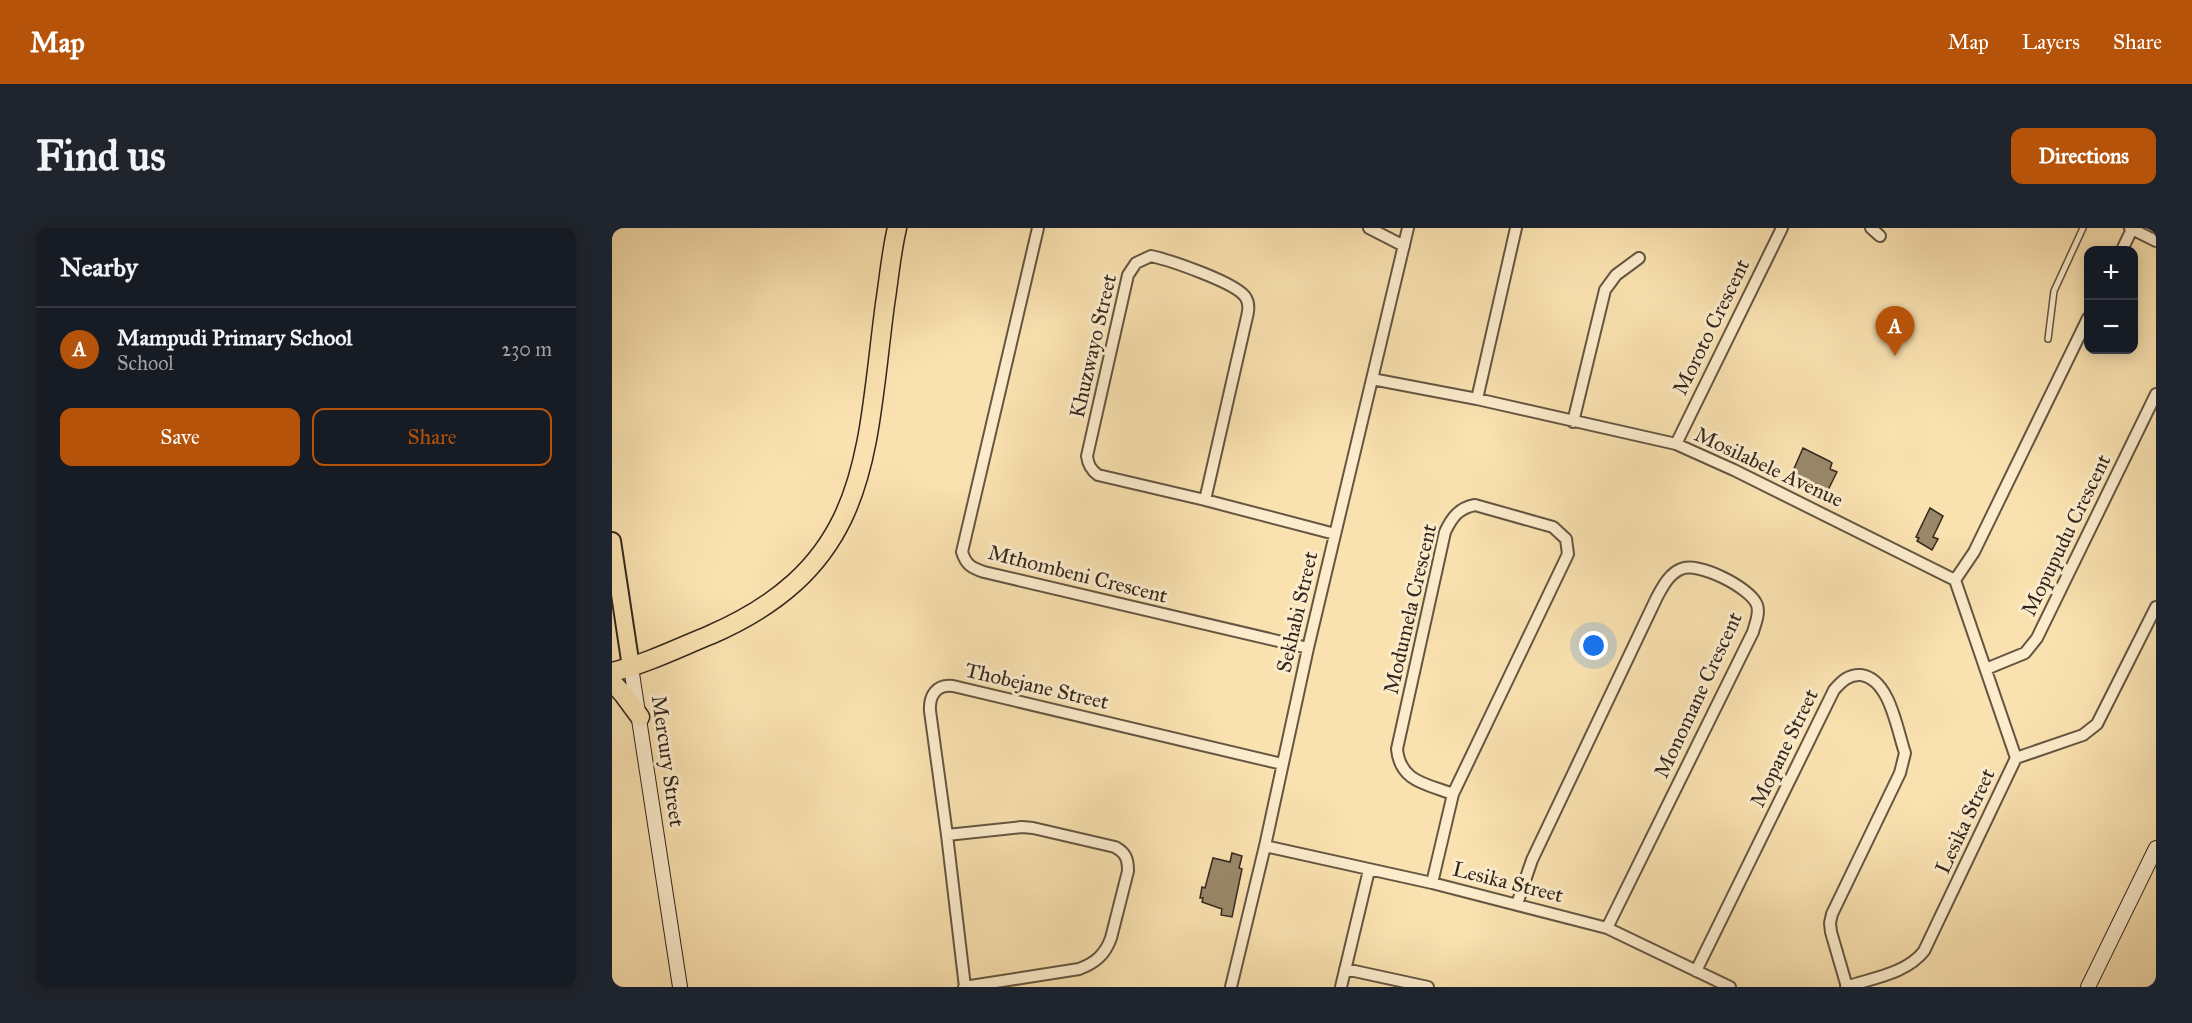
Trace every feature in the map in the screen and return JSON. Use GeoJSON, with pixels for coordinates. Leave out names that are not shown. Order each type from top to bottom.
{"type":"FeatureCollection","features":[{"type":"Feature","properties":{"kind":"highway"},"geometry":{"type":"LineString","coordinates":[[612,672],[631,667],[735,624],[778,598],[817,560],[845,517],[860,476],[866,449],[897,228]]}},
{"type":"Feature","properties":{"kind":"highway"},"geometry":{"type":"LineString","coordinates":[[612,682],[624,694],[640,717]]}},
{"type":"Feature","properties":{"kind":"main road","name":"Mercury Street"},"geometry":{"type":"LineString","coordinates":[[612,541],[680,987]]}},
{"type":"Feature","properties":{"kind":"main road"},"geometry":{"type":"LineString","coordinates":[[2088,987],[2156,848]]}},
{"type":"Feature","properties":{"kind":"street","name":"Mthombeni Crescent"},"geometry":{"type":"LineString","coordinates":[[1038,228],[962,552],[964,559],[969,566],[984,572],[1308,648]]}},
{"type":"Feature","properties":{"kind":"street"},"geometry":{"type":"LineString","coordinates":[[1369,228],[1404,246]]}},
{"type":"Feature","properties":{"kind":"street","name":"Sekhabi Street"},"geometry":{"type":"LineString","coordinates":[[1231,987],[1407,228]]}},
{"type":"Feature","properties":{"kind":"street"},"geometry":{"type":"LineString","coordinates":[[1477,399],[1516,228]]}},
{"type":"Feature","properties":{"kind":"street","name":"Moroto Crescent"},"geometry":{"type":"LineString","coordinates":[[1676,444],[1782,228]]}},
{"type":"Feature","properties":{"kind":"street"},"geometry":{"type":"LineString","coordinates":[[1871,228],[1880,236]]}},
{"type":"Feature","properties":{"kind":"street"},"geometry":{"type":"LineString","coordinates":[[2124,246],[2131,228],[2156,241]]}},
{"type":"Feature","properties":{"kind":"street","name":"Khuzwayo Street"},"geometry":{"type":"LineString","coordinates":[[1205,500],[1246,321],[1248,303],[1245,296],[1231,285],[1151,256],[1136,263],[1128,275],[1087,456],[1088,465],[1098,476],[1205,500],[1335,534]]}},
{"type":"Feature","properties":{"kind":"street"},"geometry":{"type":"LineString","coordinates":[[1573,422],[1605,290],[1616,275],[1639,258]]}},
{"type":"Feature","properties":{"kind":"street"},"geometry":{"type":"LineString","coordinates":[[2084,326],[1974,552],[1955,580],[2016,758],[2083,735],[2097,724],[2156,607]]}},
{"type":"Feature","properties":{"kind":"street","name":"Mosilabele Avenue"},"geometry":{"type":"LineString","coordinates":[[1372,379],[1477,399],[1676,444],[1754,480],[1955,580]]}},
{"type":"Feature","properties":{"kind":"street","name":"Mopupudu Crescent"},"geometry":{"type":"LineString","coordinates":[[1986,669],[2025,653],[2037,639],[2156,394]]}},
{"type":"Feature","properties":{"kind":"street","name":"Modumela Crescent"},"geometry":{"type":"LineString","coordinates":[[1431,883],[1453,794],[1568,554],[1566,538],[1553,527],[1475,505],[1458,512],[1445,532],[1397,749],[1398,759],[1406,774],[1453,794]]}},
{"type":"Feature","properties":{"kind":"street","name":"Monomane Crescent"},"geometry":{"type":"LineString","coordinates":[[1517,904],[1532,860],[1657,597],[1670,576],[1679,569],[1689,566],[1700,568],[1747,591],[1757,603],[1759,610],[1757,619],[1753,632],[1607,928]]}},
{"type":"Feature","properties":{"kind":"street","name":"Mopane Street"},"geometry":{"type":"LineString","coordinates":[[1696,971],[1834,690],[1845,678],[1859,675],[1872,679],[1882,687],[1905,753],[1905,759],[1832,914],[1832,932],[1847,987]]}},
{"type":"Feature","properties":{"kind":"street","name":"Thobejane Street"},"geometry":{"type":"LineString","coordinates":[[965,987],[930,711],[932,695],[938,688],[945,685],[1282,764]]}},
{"type":"Feature","properties":{"kind":"street","name":"Lesika Street"},"geometry":{"type":"LineString","coordinates":[[1847,987],[1903,968],[1918,959],[1924,951],[2016,758]]}},
{"type":"Feature","properties":{"kind":"street"},"geometry":{"type":"LineString","coordinates":[[947,835],[1022,827],[1033,828],[1115,847],[1123,851],[1128,862],[1128,871],[1111,938],[1107,948],[1094,962],[1079,969],[965,987]]}},
{"type":"Feature","properties":{"kind":"street","name":"Lesika Street"},"geometry":{"type":"LineString","coordinates":[[1265,846],[1431,883],[1607,928],[1730,987]]}},
{"type":"Feature","properties":{"kind":"street"},"geometry":{"type":"LineString","coordinates":[[1341,987],[1369,870]]}},
{"type":"Feature","properties":{"kind":"street"},"geometry":{"type":"LineString","coordinates":[[1345,969],[1428,987]]}},
{"type":"Feature","properties":{"kind":"lane"},"geometry":{"type":"LineString","coordinates":[[2048,339],[2054,291],[2083,228]]}},
{"type":"Feature","properties":{"kind":"building"},"geometry":{"type":"Polygon","coordinates":[[[1803,448],[1832,463],[1830,469],[1837,472],[1825,496],[1816,492],[1815,486],[1795,476],[1796,473],[1793,471],[1803,448]]]}},
{"type":"Feature","properties":{"kind":"building"},"geometry":{"type":"Polygon","coordinates":[[[1930,508],[1943,516],[1933,537],[1938,539],[1932,550],[1917,541],[1919,538],[1916,537],[1930,508]]]}},
{"type":"Feature","properties":{"kind":"building"},"geometry":{"type":"Polygon","coordinates":[[[1232,853],[1242,856],[1239,868],[1242,869],[1232,917],[1221,915],[1222,909],[1202,902],[1203,898],[1200,898],[1213,858],[1230,862],[1232,853]]]}},
{"type":"Feature","properties":{"kind":"place","name":"Mampudi Primary School"},"geometry":{"type":"Point","coordinates":[1895,356]}}]}
